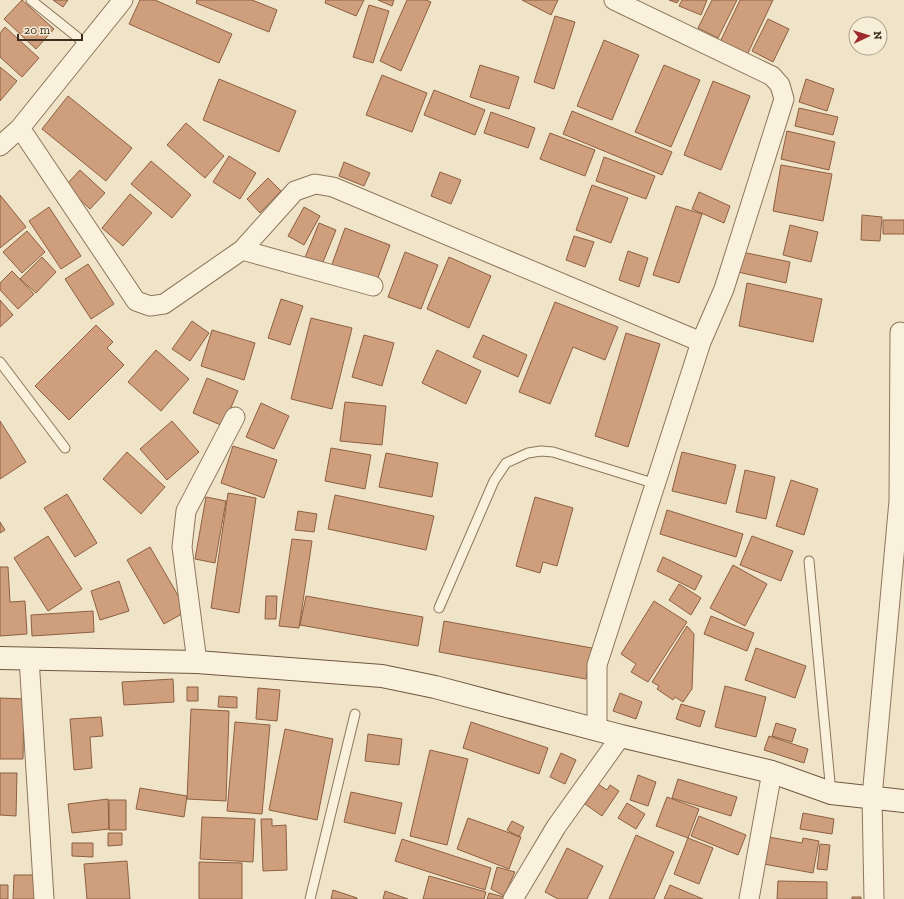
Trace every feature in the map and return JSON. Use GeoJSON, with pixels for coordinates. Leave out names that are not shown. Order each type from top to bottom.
{"type":"FeatureCollection","features":[{"type":"Feature","properties":{"kind":"street"},"geometry":{"type":"LineString","coordinates":[[0,146],[20,128],[86,44],[123,0]]}},
{"type":"Feature","properties":{"kind":"street"},"geometry":{"type":"LineString","coordinates":[[597,729],[597,665],[701,342],[724,289],[784,99],[780,85],[772,76],[614,0]]}},
{"type":"Feature","properties":{"kind":"street"},"geometry":{"type":"LineString","coordinates":[[20,128],[136,301],[150,306],[164,304],[242,250],[296,191],[315,184],[333,187],[701,342]]}},
{"type":"Feature","properties":{"kind":"street"},"geometry":{"type":"LineString","coordinates":[[242,250],[373,286]]}},
{"type":"Feature","properties":{"kind":"street"},"geometry":{"type":"LineString","coordinates":[[874,899],[872,797],[901,501],[900,332]]}},
{"type":"Feature","properties":{"kind":"street"},"geometry":{"type":"LineString","coordinates":[[197,662],[182,547],[186,511],[235,417]]}},
{"type":"Feature","properties":{"kind":"street"},"geometry":{"type":"LineString","coordinates":[[0,658],[197,662],[382,676],[435,687],[621,736],[772,772],[831,793],[904,801]]}},
{"type":"Feature","properties":{"kind":"street"},"geometry":{"type":"LineString","coordinates":[[29,658],[44,899]]}},
{"type":"Feature","properties":{"kind":"street"},"geometry":{"type":"LineString","coordinates":[[513,899],[556,827],[621,736]]}},
{"type":"Feature","properties":{"kind":"street"},"geometry":{"type":"LineString","coordinates":[[749,899],[772,772]]}},
{"type":"Feature","properties":{"kind":"lane"},"geometry":{"type":"LineString","coordinates":[[31,0],[86,44]]}},
{"type":"Feature","properties":{"kind":"lane"},"geometry":{"type":"LineString","coordinates":[[0,362],[65,448]]}},
{"type":"Feature","properties":{"kind":"lane"},"geometry":{"type":"LineString","coordinates":[[439,608],[494,481],[506,463],[528,453],[553,452],[656,484]]}},
{"type":"Feature","properties":{"kind":"lane"},"geometry":{"type":"LineString","coordinates":[[809,561],[831,793]]}},
{"type":"Feature","properties":{"kind":"lane"},"geometry":{"type":"LineString","coordinates":[[310,899],[355,714]]}},
{"type":"Feature","properties":{"kind":"building"},"geometry":{"type":"Polygon","coordinates":[[[22,0],[54,29],[36,49],[4,19],[22,0]]]}},
{"type":"Feature","properties":{"kind":"building"},"geometry":{"type":"Polygon","coordinates":[[[53,0],[68,0],[63,7],[53,0]]]}},
{"type":"Feature","properties":{"kind":"building"},"geometry":{"type":"Polygon","coordinates":[[[140,0],[155,0],[232,34],[219,63],[129,24],[140,0]]]}},
{"type":"Feature","properties":{"kind":"building"},"geometry":{"type":"Polygon","coordinates":[[[197,0],[252,0],[277,10],[269,32],[196,3],[197,0]]]}},
{"type":"Feature","properties":{"kind":"building"},"geometry":{"type":"Polygon","coordinates":[[[326,0],[364,0],[356,16],[325,3],[326,0]]]}},
{"type":"Feature","properties":{"kind":"building"},"geometry":{"type":"Polygon","coordinates":[[[378,0],[394,0],[392,6],[378,0]]]}},
{"type":"Feature","properties":{"kind":"building"},"geometry":{"type":"Polygon","coordinates":[[[407,0],[426,0],[431,2],[401,71],[380,61],[407,0]]]}},
{"type":"Feature","properties":{"kind":"building"},"geometry":{"type":"Polygon","coordinates":[[[522,0],[558,0],[551,15],[522,0]]]}},
{"type":"Feature","properties":{"kind":"building"},"geometry":{"type":"Polygon","coordinates":[[[669,0],[679,0],[677,3],[669,0]]]}},
{"type":"Feature","properties":{"kind":"building"},"geometry":{"type":"Polygon","coordinates":[[[682,0],[707,0],[701,15],[679,6],[682,0]]]}},
{"type":"Feature","properties":{"kind":"building"},"geometry":{"type":"Polygon","coordinates":[[[712,0],[737,0],[718,38],[698,28],[712,0]]]}},
{"type":"Feature","properties":{"kind":"building"},"geometry":{"type":"Polygon","coordinates":[[[740,0],[773,0],[747,55],[720,42],[740,0]]]}},
{"type":"Feature","properties":{"kind":"building"},"geometry":{"type":"Polygon","coordinates":[[[369,5],[389,11],[373,63],[353,57],[369,5]]]}},
{"type":"Feature","properties":{"kind":"building"},"geometry":{"type":"Polygon","coordinates":[[[555,16],[575,22],[554,89],[534,82],[555,16]]]}},
{"type":"Feature","properties":{"kind":"building"},"geometry":{"type":"Polygon","coordinates":[[[768,19],[789,29],[773,62],[752,51],[768,19]]]}},
{"type":"Feature","properties":{"kind":"building"},"geometry":{"type":"Polygon","coordinates":[[[5,27],[39,58],[22,77],[0,57],[0,33],[5,27]]]}},
{"type":"Feature","properties":{"kind":"building"},"geometry":{"type":"Polygon","coordinates":[[[604,40],[639,55],[612,120],[577,106],[604,40]]]}},
{"type":"Feature","properties":{"kind":"building"},"geometry":{"type":"Polygon","coordinates":[[[480,65],[519,77],[509,109],[470,97],[480,65]]]}},
{"type":"Feature","properties":{"kind":"building"},"geometry":{"type":"Polygon","coordinates":[[[664,65],[700,80],[671,147],[635,132],[664,65]]]}},
{"type":"Feature","properties":{"kind":"building"},"geometry":{"type":"Polygon","coordinates":[[[0,67],[17,81],[0,101],[0,67]]]}},
{"type":"Feature","properties":{"kind":"building"},"geometry":{"type":"Polygon","coordinates":[[[382,75],[427,93],[412,132],[366,115],[382,75]]]}},
{"type":"Feature","properties":{"kind":"building"},"geometry":{"type":"Polygon","coordinates":[[[219,79],[296,111],[279,152],[203,120],[219,79]]]}},
{"type":"Feature","properties":{"kind":"building"},"geometry":{"type":"Polygon","coordinates":[[[806,79],[834,89],[827,111],[799,102],[806,79]]]}},
{"type":"Feature","properties":{"kind":"building"},"geometry":{"type":"Polygon","coordinates":[[[713,81],[750,96],[721,170],[684,155],[713,81]]]}},
{"type":"Feature","properties":{"kind":"building"},"geometry":{"type":"Polygon","coordinates":[[[434,90],[485,110],[475,135],[424,115],[434,90]]]}},
{"type":"Feature","properties":{"kind":"building"},"geometry":{"type":"Polygon","coordinates":[[[68,96],[132,148],[106,181],[42,129],[68,96]]]}},
{"type":"Feature","properties":{"kind":"building"},"geometry":{"type":"Polygon","coordinates":[[[799,108],[838,117],[833,135],[795,126],[799,108]]]}},
{"type":"Feature","properties":{"kind":"building"},"geometry":{"type":"Polygon","coordinates":[[[572,111],[672,152],[662,175],[563,134],[572,111]]]}},
{"type":"Feature","properties":{"kind":"building"},"geometry":{"type":"Polygon","coordinates":[[[491,112],[535,128],[528,148],[484,133],[491,112]]]}},
{"type":"Feature","properties":{"kind":"building"},"geometry":{"type":"Polygon","coordinates":[[[186,123],[224,156],[205,178],[167,145],[186,123]]]}},
{"type":"Feature","properties":{"kind":"building"},"geometry":{"type":"Polygon","coordinates":[[[787,131],[835,142],[829,170],[781,159],[787,131]]]}},
{"type":"Feature","properties":{"kind":"building"},"geometry":{"type":"Polygon","coordinates":[[[550,133],[595,150],[585,176],[540,159],[550,133]]]}},
{"type":"Feature","properties":{"kind":"building"},"geometry":{"type":"Polygon","coordinates":[[[229,156],[256,173],[240,199],[213,182],[229,156]]]}},
{"type":"Feature","properties":{"kind":"building"},"geometry":{"type":"Polygon","coordinates":[[[604,157],[655,176],[646,199],[596,181],[604,157]]]}},
{"type":"Feature","properties":{"kind":"building"},"geometry":{"type":"Polygon","coordinates":[[[151,161],[191,195],[172,218],[131,184],[151,161]]]}},
{"type":"Feature","properties":{"kind":"building"},"geometry":{"type":"Polygon","coordinates":[[[344,162],[370,173],[364,186],[339,176],[344,162]]]}},
{"type":"Feature","properties":{"kind":"building"},"geometry":{"type":"Polygon","coordinates":[[[781,165],[832,174],[823,221],[773,211],[781,165]]]}},
{"type":"Feature","properties":{"kind":"building"},"geometry":{"type":"Polygon","coordinates":[[[80,170],[105,193],[90,209],[65,186],[80,170]]]}},
{"type":"Feature","properties":{"kind":"building"},"geometry":{"type":"Polygon","coordinates":[[[440,172],[461,180],[451,204],[431,196],[440,172]]]}},
{"type":"Feature","properties":{"kind":"building"},"geometry":{"type":"Polygon","coordinates":[[[268,178],[281,191],[260,213],[247,199],[268,178]]]}},
{"type":"Feature","properties":{"kind":"building"},"geometry":{"type":"Polygon","coordinates":[[[592,185],[628,198],[611,243],[576,230],[592,185]]]}},
{"type":"Feature","properties":{"kind":"building"},"geometry":{"type":"Polygon","coordinates":[[[699,192],[730,206],[724,223],[692,209],[699,192]]]}},
{"type":"Feature","properties":{"kind":"building"},"geometry":{"type":"Polygon","coordinates":[[[130,194],[152,213],[123,246],[102,228],[130,194]]]}},
{"type":"Feature","properties":{"kind":"building"},"geometry":{"type":"Polygon","coordinates":[[[0,195],[26,227],[0,248],[0,195]]]}},
{"type":"Feature","properties":{"kind":"building"},"geometry":{"type":"Polygon","coordinates":[[[676,206],[702,214],[679,283],[653,275],[676,206]]]}},
{"type":"Feature","properties":{"kind":"building"},"geometry":{"type":"Polygon","coordinates":[[[49,207],[81,256],[61,269],[29,221],[49,207]]]}},
{"type":"Feature","properties":{"kind":"building"},"geometry":{"type":"Polygon","coordinates":[[[304,207],[320,216],[304,245],[288,236],[304,207]]]}},
{"type":"Feature","properties":{"kind":"building"},"geometry":{"type":"Polygon","coordinates":[[[862,215],[882,217],[880,241],[861,240],[862,215]]]}},
{"type":"Feature","properties":{"kind":"building"},"geometry":{"type":"Polygon","coordinates":[[[883,220],[904,220],[904,234],[883,234],[883,220]]]}},
{"type":"Feature","properties":{"kind":"building"},"geometry":{"type":"Polygon","coordinates":[[[319,223],[336,230],[321,267],[304,260],[319,223]]]}},
{"type":"Feature","properties":{"kind":"building"},"geometry":{"type":"Polygon","coordinates":[[[790,225],[818,232],[811,262],[783,255],[790,225]]]}},
{"type":"Feature","properties":{"kind":"building"},"geometry":{"type":"Polygon","coordinates":[[[345,228],[390,245],[376,283],[331,267],[345,228]]]}},
{"type":"Feature","properties":{"kind":"building"},"geometry":{"type":"Polygon","coordinates":[[[27,231],[45,252],[22,273],[3,252],[27,231]]]}},
{"type":"Feature","properties":{"kind":"building"},"geometry":{"type":"Polygon","coordinates":[[[574,236],[594,242],[585,267],[566,260],[574,236]]]}},
{"type":"Feature","properties":{"kind":"building"},"geometry":{"type":"Polygon","coordinates":[[[628,251],[648,258],[639,287],[619,280],[628,251]]]}},
{"type":"Feature","properties":{"kind":"building"},"geometry":{"type":"Polygon","coordinates":[[[405,252],[438,265],[421,309],[388,297],[405,252]]]}},
{"type":"Feature","properties":{"kind":"building"},"geometry":{"type":"Polygon","coordinates":[[[742,252],[790,262],[786,283],[738,272],[742,252]]]}},
{"type":"Feature","properties":{"kind":"building"},"geometry":{"type":"Polygon","coordinates":[[[42,257],[56,272],[36,293],[20,279],[42,257]]]}},
{"type":"Feature","properties":{"kind":"building"},"geometry":{"type":"Polygon","coordinates":[[[449,257],[491,276],[469,328],[427,309],[449,257]]]}},
{"type":"Feature","properties":{"kind":"building"},"geometry":{"type":"Polygon","coordinates":[[[88,264],[114,304],[91,319],[65,279],[88,264]]]}},
{"type":"Feature","properties":{"kind":"building"},"geometry":{"type":"Polygon","coordinates":[[[12,271],[34,294],[18,309],[0,290],[0,283],[12,271]]]}},
{"type":"Feature","properties":{"kind":"building"},"geometry":{"type":"Polygon","coordinates":[[[747,283],[822,299],[813,342],[739,326],[747,283]]]}},
{"type":"Feature","properties":{"kind":"building"},"geometry":{"type":"Polygon","coordinates":[[[281,299],[303,306],[290,345],[268,338],[281,299]]]}},
{"type":"Feature","properties":{"kind":"building"},"geometry":{"type":"Polygon","coordinates":[[[0,300],[13,315],[0,327],[0,300]]]}},
{"type":"Feature","properties":{"kind":"building"},"geometry":{"type":"Polygon","coordinates":[[[555,302],[618,327],[605,360],[573,347],[550,404],[519,392],[555,302]]]}},
{"type":"Feature","properties":{"kind":"building"},"geometry":{"type":"Polygon","coordinates":[[[311,318],[352,328],[332,409],[291,399],[311,318]]]}},
{"type":"Feature","properties":{"kind":"building"},"geometry":{"type":"Polygon","coordinates":[[[192,321],[209,333],[190,361],[172,349],[192,321]]]}},
{"type":"Feature","properties":{"kind":"building"},"geometry":{"type":"Polygon","coordinates":[[[96,325],[113,342],[107,348],[124,365],[69,420],[35,386],[96,325]]]}},
{"type":"Feature","properties":{"kind":"building"},"geometry":{"type":"Polygon","coordinates":[[[212,330],[255,343],[244,380],[201,366],[212,330]]]}},
{"type":"Feature","properties":{"kind":"building"},"geometry":{"type":"Polygon","coordinates":[[[626,333],[660,344],[628,447],[595,436],[626,333]]]}},
{"type":"Feature","properties":{"kind":"building"},"geometry":{"type":"Polygon","coordinates":[[[364,335],[394,343],[382,386],[352,377],[364,335]]]}},
{"type":"Feature","properties":{"kind":"building"},"geometry":{"type":"Polygon","coordinates":[[[483,335],[527,355],[518,377],[473,357],[483,335]]]}},
{"type":"Feature","properties":{"kind":"building"},"geometry":{"type":"Polygon","coordinates":[[[156,350],[189,379],[161,411],[128,382],[156,350]]]}},
{"type":"Feature","properties":{"kind":"building"},"geometry":{"type":"Polygon","coordinates":[[[437,350],[481,371],[466,404],[422,383],[437,350]]]}},
{"type":"Feature","properties":{"kind":"building"},"geometry":{"type":"Polygon","coordinates":[[[207,378],[238,391],[223,426],[193,413],[207,378]]]}},
{"type":"Feature","properties":{"kind":"building"},"geometry":{"type":"Polygon","coordinates":[[[345,402],[386,406],[382,445],[340,441],[345,402]]]}},
{"type":"Feature","properties":{"kind":"building"},"geometry":{"type":"Polygon","coordinates":[[[261,403],[289,416],[274,449],[246,437],[261,403]]]}},
{"type":"Feature","properties":{"kind":"building"},"geometry":{"type":"Polygon","coordinates":[[[0,421],[26,462],[0,479],[0,421]]]}},
{"type":"Feature","properties":{"kind":"building"},"geometry":{"type":"Polygon","coordinates":[[[172,421],[199,452],[167,480],[140,449],[172,421]]]}},
{"type":"Feature","properties":{"kind":"building"},"geometry":{"type":"Polygon","coordinates":[[[233,446],[277,460],[264,498],[221,483],[233,446]]]}},
{"type":"Feature","properties":{"kind":"building"},"geometry":{"type":"Polygon","coordinates":[[[331,448],[371,455],[365,489],[325,481],[331,448]]]}},
{"type":"Feature","properties":{"kind":"building"},"geometry":{"type":"Polygon","coordinates":[[[127,452],[165,487],[141,514],[103,479],[127,452]]]}},
{"type":"Feature","properties":{"kind":"building"},"geometry":{"type":"Polygon","coordinates":[[[682,452],[736,465],[726,504],[672,491],[682,452]]]}},
{"type":"Feature","properties":{"kind":"building"},"geometry":{"type":"Polygon","coordinates":[[[386,453],[438,463],[432,497],[379,487],[386,453]]]}},
{"type":"Feature","properties":{"kind":"building"},"geometry":{"type":"Polygon","coordinates":[[[745,470],[775,477],[766,519],[736,512],[745,470]]]}},
{"type":"Feature","properties":{"kind":"building"},"geometry":{"type":"Polygon","coordinates":[[[791,480],[818,489],[804,535],[776,526],[791,480]]]}},
{"type":"Feature","properties":{"kind":"building"},"geometry":{"type":"Polygon","coordinates":[[[228,493],[256,498],[239,613],[211,608],[228,493]]]}},
{"type":"Feature","properties":{"kind":"building"},"geometry":{"type":"Polygon","coordinates":[[[67,494],[97,543],[75,557],[44,508],[67,494]]]}},
{"type":"Feature","properties":{"kind":"building"},"geometry":{"type":"Polygon","coordinates":[[[335,495],[434,516],[426,550],[328,529],[335,495]]]}},
{"type":"Feature","properties":{"kind":"building"},"geometry":{"type":"Polygon","coordinates":[[[206,497],[226,501],[215,563],[195,559],[206,497]]]}},
{"type":"Feature","properties":{"kind":"building"},"geometry":{"type":"Polygon","coordinates":[[[535,497],[573,508],[557,566],[543,562],[540,573],[516,566],[535,497]]]}},
{"type":"Feature","properties":{"kind":"building"},"geometry":{"type":"Polygon","coordinates":[[[667,510],[743,534],[736,557],[660,534],[667,510]]]}},
{"type":"Feature","properties":{"kind":"building"},"geometry":{"type":"Polygon","coordinates":[[[298,511],[317,514],[314,532],[295,530],[298,511]]]}},
{"type":"Feature","properties":{"kind":"building"},"geometry":{"type":"Polygon","coordinates":[[[0,522],[5,530],[0,533],[0,522]]]}},
{"type":"Feature","properties":{"kind":"building"},"geometry":{"type":"Polygon","coordinates":[[[48,536],[82,589],[48,611],[14,558],[48,536]]]}},
{"type":"Feature","properties":{"kind":"building"},"geometry":{"type":"Polygon","coordinates":[[[752,536],[793,551],[781,581],[740,565],[752,536]]]}},
{"type":"Feature","properties":{"kind":"building"},"geometry":{"type":"Polygon","coordinates":[[[292,539],[312,541],[299,628],[279,626],[292,539]]]}},
{"type":"Feature","properties":{"kind":"building"},"geometry":{"type":"Polygon","coordinates":[[[150,547],[187,611],[164,624],[127,560],[150,547]]]}},
{"type":"Feature","properties":{"kind":"building"},"geometry":{"type":"Polygon","coordinates":[[[663,557],[702,576],[695,590],[657,571],[663,557]]]}},
{"type":"Feature","properties":{"kind":"building"},"geometry":{"type":"Polygon","coordinates":[[[733,565],[767,584],[745,626],[710,608],[733,565]]]}},
{"type":"Feature","properties":{"kind":"building"},"geometry":{"type":"Polygon","coordinates":[[[0,567],[8,567],[10,602],[25,601],[27,634],[0,636],[0,567]]]}},
{"type":"Feature","properties":{"kind":"building"},"geometry":{"type":"Polygon","coordinates":[[[119,581],[129,611],[100,620],[91,591],[119,581]]]}},
{"type":"Feature","properties":{"kind":"building"},"geometry":{"type":"Polygon","coordinates":[[[679,584],[701,598],[691,615],[669,600],[679,584]]]}},
{"type":"Feature","properties":{"kind":"building"},"geometry":{"type":"Polygon","coordinates":[[[266,596],[277,596],[276,619],[265,619],[266,596]]]}},
{"type":"Feature","properties":{"kind":"building"},"geometry":{"type":"Polygon","coordinates":[[[306,596],[423,617],[418,646],[300,625],[306,596]]]}},
{"type":"Feature","properties":{"kind":"building"},"geometry":{"type":"Polygon","coordinates":[[[654,601],[687,622],[648,682],[631,672],[636,664],[621,654],[654,601]]]}},
{"type":"Feature","properties":{"kind":"building"},"geometry":{"type":"Polygon","coordinates":[[[93,611],[94,632],[32,636],[31,615],[93,611]]]}},
{"type":"Feature","properties":{"kind":"building"},"geometry":{"type":"Polygon","coordinates":[[[711,616],[754,633],[747,651],[704,634],[711,616]]]}},
{"type":"Feature","properties":{"kind":"building"},"geometry":{"type":"Polygon","coordinates":[[[444,621],[592,648],[586,679],[439,652],[444,621]]]}},
{"type":"Feature","properties":{"kind":"building"},"geometry":{"type":"Polygon","coordinates":[[[687,626],[694,634],[692,689],[683,702],[675,697],[673,700],[657,689],[659,686],[652,682],[687,626]]]}},
{"type":"Feature","properties":{"kind":"building"},"geometry":{"type":"Polygon","coordinates":[[[756,648],[806,666],[795,698],[745,680],[756,648]]]}},
{"type":"Feature","properties":{"kind":"building"},"geometry":{"type":"Polygon","coordinates":[[[173,679],[174,702],[124,705],[122,682],[173,679]]]}},
{"type":"Feature","properties":{"kind":"building"},"geometry":{"type":"Polygon","coordinates":[[[725,686],[766,697],[756,737],[715,727],[725,686]]]}},
{"type":"Feature","properties":{"kind":"building"},"geometry":{"type":"Polygon","coordinates":[[[187,687],[198,687],[198,701],[187,701],[187,687]]]}},
{"type":"Feature","properties":{"kind":"building"},"geometry":{"type":"Polygon","coordinates":[[[258,688],[280,690],[277,721],[256,719],[258,688]]]}},
{"type":"Feature","properties":{"kind":"building"},"geometry":{"type":"Polygon","coordinates":[[[620,693],[642,702],[636,719],[613,711],[620,693]]]}},
{"type":"Feature","properties":{"kind":"building"},"geometry":{"type":"Polygon","coordinates":[[[219,696],[237,697],[237,708],[218,707],[219,696]]]}},
{"type":"Feature","properties":{"kind":"building"},"geometry":{"type":"Polygon","coordinates":[[[0,698],[24,699],[23,759],[0,759],[0,698]]]}},
{"type":"Feature","properties":{"kind":"building"},"geometry":{"type":"Polygon","coordinates":[[[681,704],[705,711],[700,727],[676,719],[681,704]]]}},
{"type":"Feature","properties":{"kind":"building"},"geometry":{"type":"Polygon","coordinates":[[[191,709],[229,711],[226,801],[187,799],[191,709]]]}},
{"type":"Feature","properties":{"kind":"building"},"geometry":{"type":"Polygon","coordinates":[[[101,717],[103,736],[90,737],[92,768],[74,770],[70,719],[101,717]]]}},
{"type":"Feature","properties":{"kind":"building"},"geometry":{"type":"Polygon","coordinates":[[[235,722],[270,725],[262,814],[227,811],[235,722]]]}},
{"type":"Feature","properties":{"kind":"building"},"geometry":{"type":"Polygon","coordinates":[[[471,722],[548,748],[539,774],[463,748],[471,722]]]}},
{"type":"Feature","properties":{"kind":"building"},"geometry":{"type":"Polygon","coordinates":[[[776,723],[796,729],[792,742],[772,736],[776,723]]]}},
{"type":"Feature","properties":{"kind":"building"},"geometry":{"type":"Polygon","coordinates":[[[285,729],[333,739],[317,820],[269,810],[285,729]]]}},
{"type":"Feature","properties":{"kind":"building"},"geometry":{"type":"Polygon","coordinates":[[[368,734],[402,739],[399,765],[365,761],[368,734]]]}},
{"type":"Feature","properties":{"kind":"building"},"geometry":{"type":"Polygon","coordinates":[[[769,736],[808,749],[804,763],[764,750],[769,736]]]}},
{"type":"Feature","properties":{"kind":"building"},"geometry":{"type":"Polygon","coordinates":[[[430,750],[468,759],[447,845],[410,836],[430,750]]]}},
{"type":"Feature","properties":{"kind":"building"},"geometry":{"type":"Polygon","coordinates":[[[561,753],[576,760],[565,784],[550,777],[561,753]]]}},
{"type":"Feature","properties":{"kind":"building"},"geometry":{"type":"Polygon","coordinates":[[[0,773],[17,773],[16,816],[0,815],[0,773]]]}},
{"type":"Feature","properties":{"kind":"building"},"geometry":{"type":"Polygon","coordinates":[[[638,775],[656,782],[648,806],[630,800],[638,775]]]}},
{"type":"Feature","properties":{"kind":"building"},"geometry":{"type":"Polygon","coordinates":[[[678,779],[737,797],[731,816],[672,798],[678,779]]]}},
{"type":"Feature","properties":{"kind":"building"},"geometry":{"type":"Polygon","coordinates":[[[598,784],[607,790],[610,785],[619,791],[602,816],[585,804],[598,784]]]}},
{"type":"Feature","properties":{"kind":"building"},"geometry":{"type":"Polygon","coordinates":[[[140,788],[187,796],[184,817],[136,809],[140,788]]]}},
{"type":"Feature","properties":{"kind":"building"},"geometry":{"type":"Polygon","coordinates":[[[351,792],[402,803],[395,834],[344,822],[351,792]]]}},
{"type":"Feature","properties":{"kind":"building"},"geometry":{"type":"Polygon","coordinates":[[[667,797],[699,809],[688,838],[656,826],[667,797]]]}},
{"type":"Feature","properties":{"kind":"building"},"geometry":{"type":"Polygon","coordinates":[[[108,799],[109,829],[72,833],[68,804],[108,799]]]}},
{"type":"Feature","properties":{"kind":"building"},"geometry":{"type":"Polygon","coordinates":[[[109,800],[126,800],[126,830],[109,830],[109,800]]]}},
{"type":"Feature","properties":{"kind":"building"},"geometry":{"type":"Polygon","coordinates":[[[627,803],[645,814],[636,829],[618,818],[627,803]]]}},
{"type":"Feature","properties":{"kind":"building"},"geometry":{"type":"Polygon","coordinates":[[[803,813],[834,819],[832,834],[800,829],[803,813]]]}},
{"type":"Feature","properties":{"kind":"building"},"geometry":{"type":"Polygon","coordinates":[[[699,816],[746,835],[738,855],[691,836],[699,816]]]}},
{"type":"Feature","properties":{"kind":"building"},"geometry":{"type":"Polygon","coordinates":[[[202,817],[255,819],[253,862],[200,859],[202,817]]]}},
{"type":"Feature","properties":{"kind":"building"},"geometry":{"type":"Polygon","coordinates":[[[468,818],[521,837],[509,869],[457,849],[468,818]]]}},
{"type":"Feature","properties":{"kind":"building"},"geometry":{"type":"Polygon","coordinates":[[[261,819],[272,819],[272,826],[286,825],[287,870],[263,871],[261,819]]]}},
{"type":"Feature","properties":{"kind":"building"},"geometry":{"type":"Polygon","coordinates":[[[512,821],[524,827],[519,837],[507,830],[512,821]]]}},
{"type":"Feature","properties":{"kind":"building"},"geometry":{"type":"Polygon","coordinates":[[[108,833],[122,833],[122,845],[108,846],[108,833]]]}},
{"type":"Feature","properties":{"kind":"building"},"geometry":{"type":"Polygon","coordinates":[[[636,835],[674,852],[654,899],[609,899],[636,835]]]}},
{"type":"Feature","properties":{"kind":"building"},"geometry":{"type":"Polygon","coordinates":[[[763,836],[802,843],[803,838],[819,841],[813,873],[758,863],[763,836]]]}},
{"type":"Feature","properties":{"kind":"building"},"geometry":{"type":"Polygon","coordinates":[[[688,838],[713,848],[699,884],[674,874],[688,838]]]}},
{"type":"Feature","properties":{"kind":"building"},"geometry":{"type":"Polygon","coordinates":[[[402,839],[491,868],[485,890],[395,861],[402,839]]]}},
{"type":"Feature","properties":{"kind":"building"},"geometry":{"type":"Polygon","coordinates":[[[72,843],[93,843],[93,857],[72,856],[72,843]]]}},
{"type":"Feature","properties":{"kind":"building"},"geometry":{"type":"Polygon","coordinates":[[[820,844],[830,845],[827,870],[817,869],[820,844]]]}},
{"type":"Feature","properties":{"kind":"building"},"geometry":{"type":"Polygon","coordinates":[[[567,848],[603,866],[587,899],[558,899],[545,892],[567,848]]]}},
{"type":"Feature","properties":{"kind":"building"},"geometry":{"type":"Polygon","coordinates":[[[127,861],[130,899],[87,899],[84,864],[127,861]]]}},
{"type":"Feature","properties":{"kind":"building"},"geometry":{"type":"Polygon","coordinates":[[[199,862],[242,863],[242,899],[199,899],[199,862]]]}},
{"type":"Feature","properties":{"kind":"building"},"geometry":{"type":"Polygon","coordinates":[[[497,867],[515,872],[504,896],[491,889],[497,867]]]}},
{"type":"Feature","properties":{"kind":"building"},"geometry":{"type":"Polygon","coordinates":[[[14,875],[37,875],[36,899],[13,899],[14,875]]]}},
{"type":"Feature","properties":{"kind":"building"},"geometry":{"type":"Polygon","coordinates":[[[429,876],[486,892],[484,899],[423,899],[429,876]]]}},
{"type":"Feature","properties":{"kind":"building"},"geometry":{"type":"Polygon","coordinates":[[[778,881],[827,882],[827,899],[777,899],[778,881]]]}},
{"type":"Feature","properties":{"kind":"building"},"geometry":{"type":"Polygon","coordinates":[[[0,885],[8,885],[8,899],[0,899],[0,885]]]}},
{"type":"Feature","properties":{"kind":"building"},"geometry":{"type":"Polygon","coordinates":[[[670,885],[703,899],[664,899],[670,885]]]}},
{"type":"Feature","properties":{"kind":"building"},"geometry":{"type":"Polygon","coordinates":[[[333,890],[357,898],[357,899],[331,899],[333,890]]]}},
{"type":"Feature","properties":{"kind":"building"},"geometry":{"type":"Polygon","coordinates":[[[385,891],[408,899],[383,899],[385,891]]]}},
{"type":"Feature","properties":{"kind":"building"},"geometry":{"type":"Polygon","coordinates":[[[489,893],[504,897],[503,899],[487,899],[489,893]]]}},
{"type":"Feature","properties":{"kind":"building"},"geometry":{"type":"Polygon","coordinates":[[[852,897],[861,897],[861,899],[852,899],[852,897]]]}}]}
